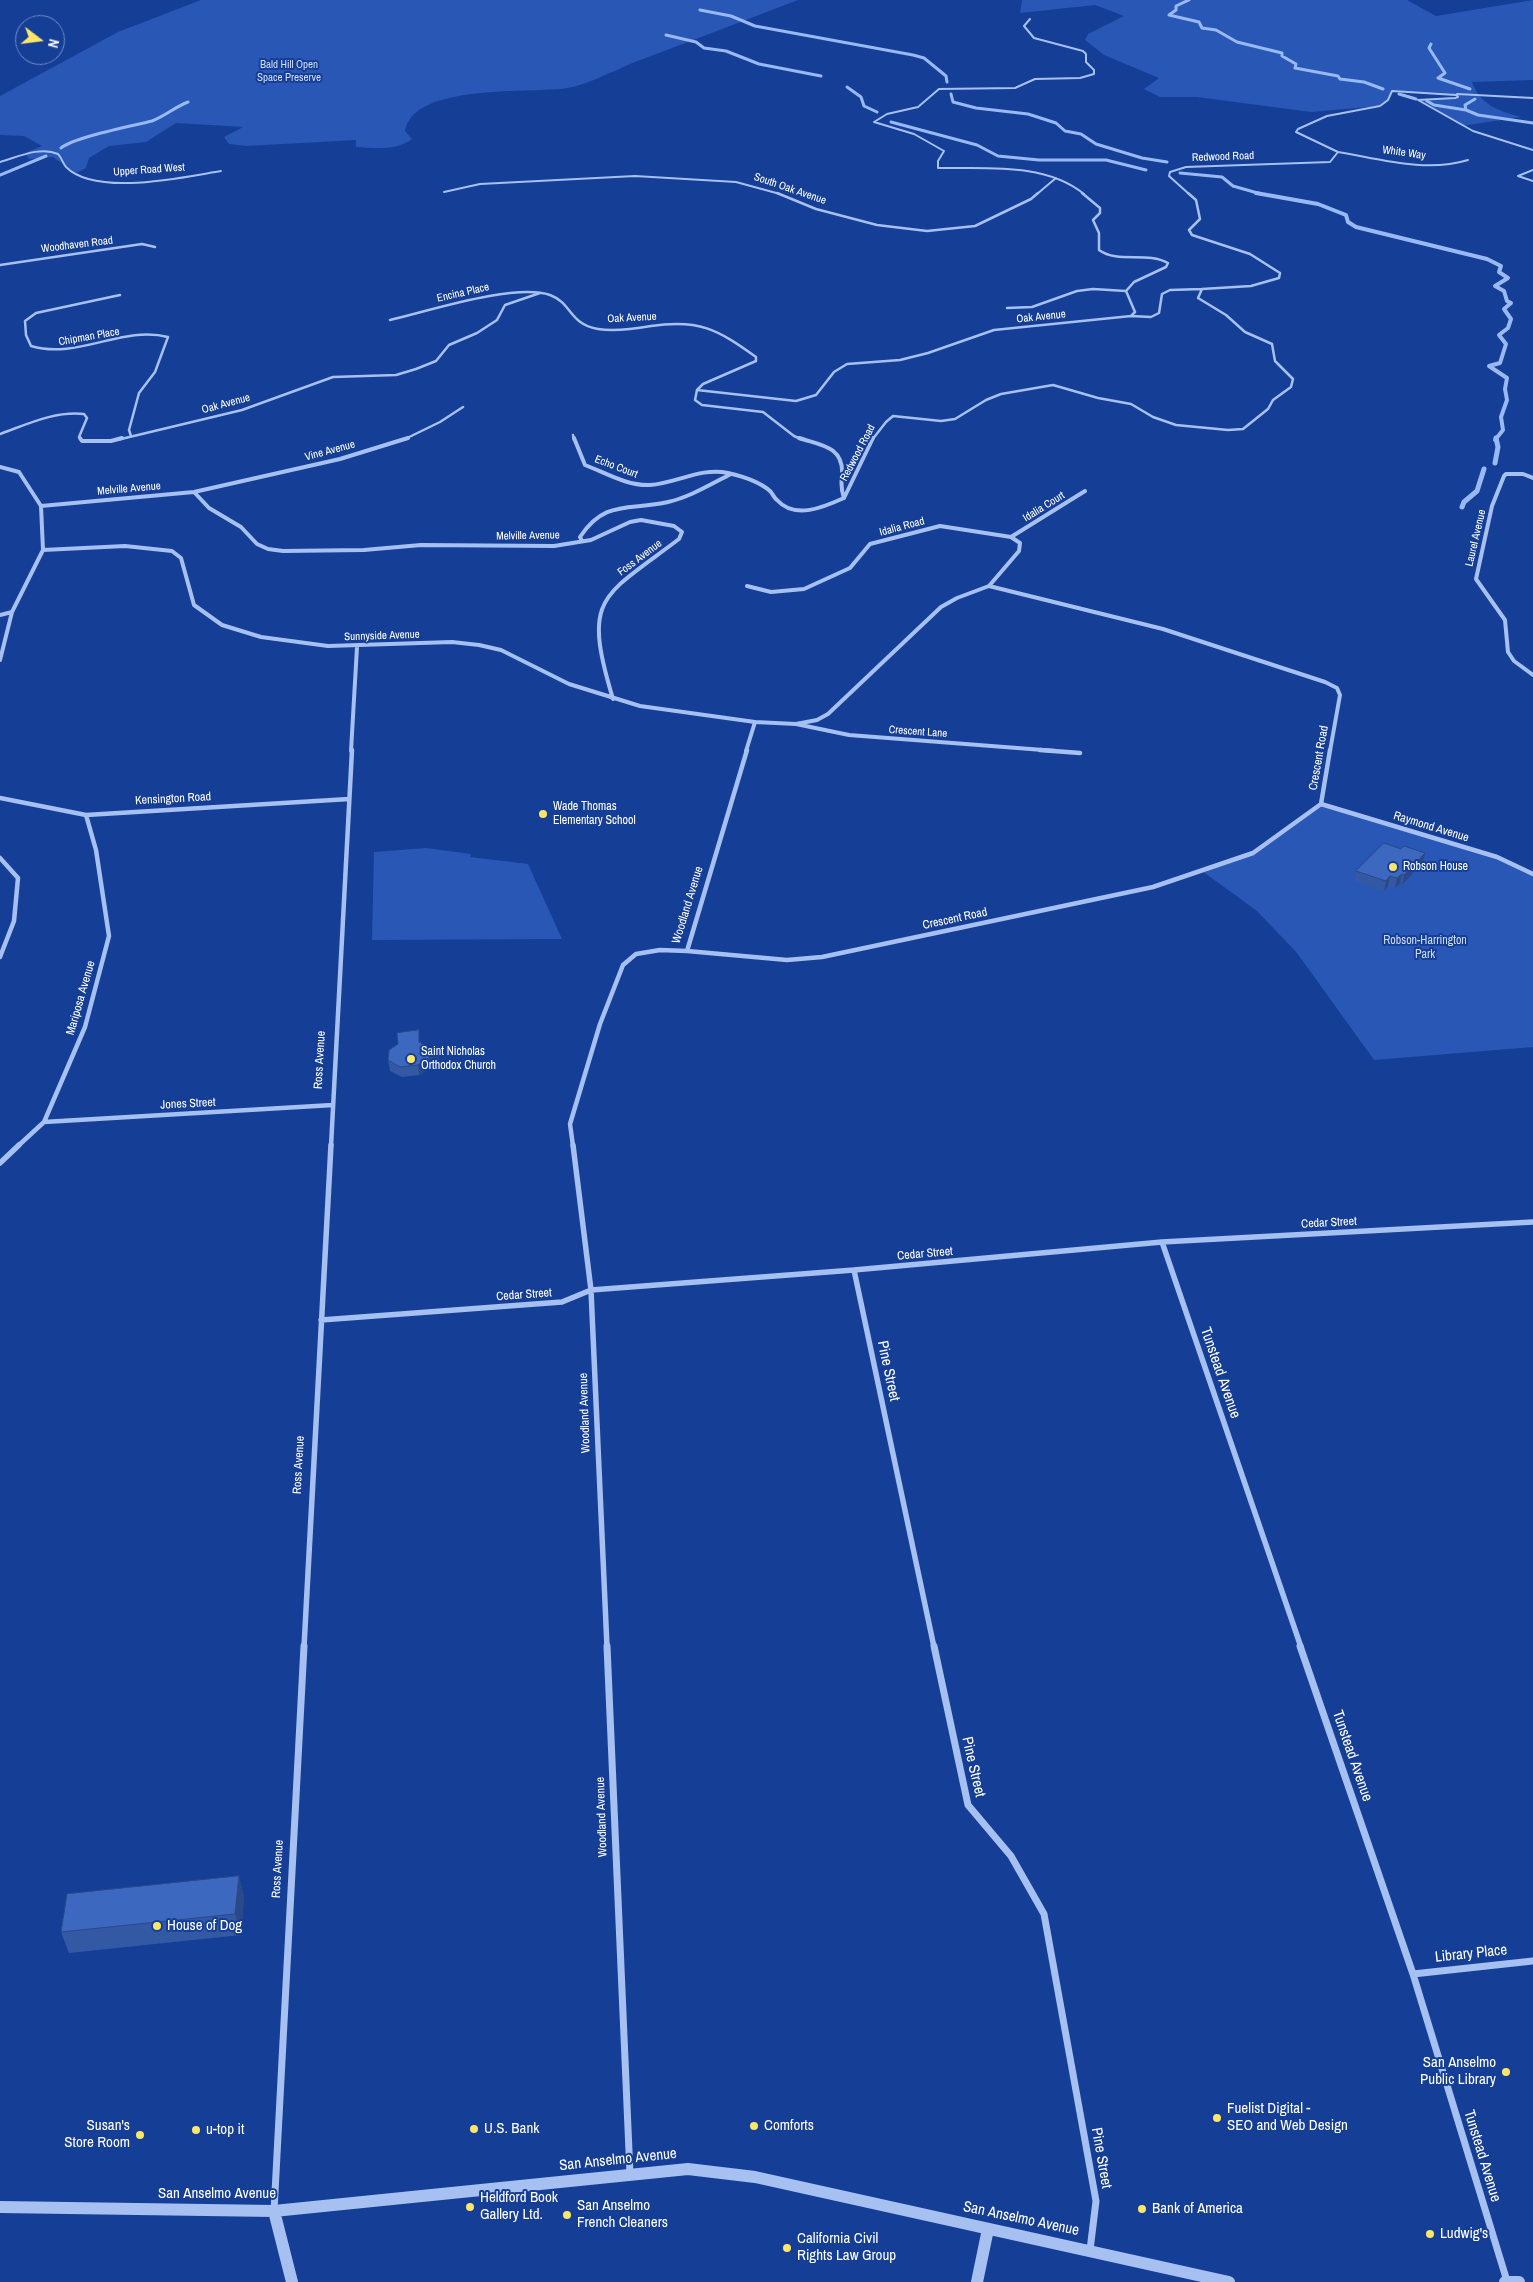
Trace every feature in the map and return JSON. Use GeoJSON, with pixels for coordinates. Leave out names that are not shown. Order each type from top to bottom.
{"type":"FeatureCollection","features":[{"type":"Feature","properties":{"kind":"street"},"geometry":{"type":"LineString","coordinates":[[1030,19],[1024,26],[1034,38],[1083,51],[1086,54],[1086,62],[1094,70],[1094,74],[1078,78],[1036,79],[1024,86],[1015,88],[939,89],[928,95],[916,109],[880,116],[874,122],[914,134],[944,151],[938,161],[938,168],[948,170],[1007,169],[1056,178],[1075,187],[1100,208],[1100,214],[1093,220],[1093,224],[1099,234],[1098,245],[1103,253],[1161,258],[1168,263],[1166,267],[1134,282],[1126,290],[1135,312],[1131,316]]}},
{"type":"Feature","properties":{"kind":"street"},"geometry":{"type":"LineString","coordinates":[[1338,152],[1303,137],[1296,132],[1298,129],[1327,116],[1380,106],[1388,100],[1392,91],[1533,98]]}},
{"type":"Feature","properties":{"kind":"street"},"geometry":{"type":"LineString","coordinates":[[1451,94],[1458,97],[1418,100],[1472,131],[1504,144],[1533,150]]}},
{"type":"Feature","properties":{"kind":"street","name":"White Way"},"geometry":{"type":"LineString","coordinates":[[1338,152],[1427,165],[1451,165],[1468,160]]}},
{"type":"Feature","properties":{"kind":"street","name":"Redwood Road"},"geometry":{"type":"LineString","coordinates":[[844,498],[886,419],[893,416],[904,416],[941,421],[955,419],[986,400],[1036,386],[1064,386],[1092,397],[1131,404],[1153,417],[1176,425],[1228,430],[1243,429],[1268,409],[1273,400],[1291,388],[1293,379],[1275,361],[1272,344],[1245,332],[1226,315],[1198,298],[1198,294],[1202,290],[1251,287],[1271,282],[1279,278],[1280,273],[1274,267],[1240,250],[1192,235],[1189,230],[1200,219],[1196,200],[1169,176],[1170,172],[1186,167],[1323,164],[1335,158],[1338,152]]}},
{"type":"Feature","properties":{"kind":"street","name":"Upper Road West"},"geometry":{"type":"LineString","coordinates":[[0,162],[36,154],[56,153],[60,155],[69,170],[96,180],[113,182],[188,177],[221,171]]}},
{"type":"Feature","properties":{"kind":"street"},"geometry":{"type":"LineString","coordinates":[[1533,170],[1518,176],[1519,178],[1533,181]]}},
{"type":"Feature","properties":{"kind":"street","name":"South Oak Avenue"},"geometry":{"type":"LineString","coordinates":[[444,192],[480,184],[634,176],[692,182],[736,182],[768,189],[816,209],[877,225],[927,231],[975,226],[1031,199],[1056,178]]}},
{"type":"Feature","properties":{"kind":"street","name":"Woodhaven Road"},"geometry":{"type":"LineString","coordinates":[[0,265],[142,244],[155,247]]}},
{"type":"Feature","properties":{"kind":"street","name":"Oak Avenue"},"geometry":{"type":"LineString","coordinates":[[1007,308],[1032,307],[1077,291],[1093,289],[1126,290]]}},
{"type":"Feature","properties":{"kind":"street","name":"Oak Avenue"},"geometry":{"type":"LineString","coordinates":[[697,390],[796,401],[807,400],[823,390],[833,373],[841,366],[847,364],[900,360],[928,354],[994,330],[1131,316],[1151,317],[1159,313],[1162,294],[1170,290],[1202,290]]}},
{"type":"Feature","properties":{"kind":"street","name":"Encina Place"},"geometry":{"type":"LineString","coordinates":[[390,320],[513,291],[540,293]]}},
{"type":"Feature","properties":{"kind":"street","name":"Oak Avenue"},"geometry":{"type":"LineString","coordinates":[[0,434],[66,412],[84,414],[87,418],[79,437],[82,441],[102,442],[242,410],[333,377],[396,375],[436,361],[449,345],[477,333],[497,320],[505,305],[540,293],[557,298],[570,316],[584,326],[608,330],[678,323],[697,324],[709,328],[756,357],[756,361],[704,384],[697,390]]}},
{"type":"Feature","properties":{"kind":"street","name":"Chipman Place"},"geometry":{"type":"LineString","coordinates":[[120,295],[36,313],[25,321],[26,335],[30,346],[45,352],[72,350],[145,335],[158,334],[168,337],[155,372],[140,393],[129,430],[131,436]]}},
{"type":"Feature","properties":{"kind":"street"},"geometry":{"type":"LineString","coordinates":[[582,541],[580,537],[586,527],[596,516],[605,511],[689,495],[730,474],[770,490],[776,500],[789,509],[804,511],[821,508],[844,498],[840,491],[842,461],[837,452],[828,446],[795,436],[772,416],[763,412],[702,405],[696,400],[697,390]]}},
{"type":"Feature","properties":{"kind":"street","name":"Vine Avenue"},"geometry":{"type":"LineString","coordinates":[[194,492],[340,459],[409,438],[440,422],[462,407]]}},
{"type":"Feature","properties":{"kind":"street","name":"Echo Court"},"geometry":{"type":"LineString","coordinates":[[573,435],[576,447],[585,465],[608,472],[628,484],[652,486],[703,473],[730,474]]}},
{"type":"Feature","properties":{"kind":"street"},"geometry":{"type":"LineString","coordinates":[[0,467],[19,472],[41,506],[44,550],[12,612],[0,660]]}},
{"type":"Feature","properties":{"kind":"street","name":"Laurel Avenue"},"geometry":{"type":"LineString","coordinates":[[1533,478],[1516,473],[1504,476],[1492,506],[1476,578],[1505,620],[1508,652],[1514,661],[1533,675]]}},
{"type":"Feature","properties":{"kind":"street","name":"Idalia Court"},"geometry":{"type":"LineString","coordinates":[[1011,537],[1085,491]]}},
{"type":"Feature","properties":{"kind":"street","name":"Melville Avenue"},"geometry":{"type":"LineString","coordinates":[[41,506],[194,492],[209,508],[241,527],[256,544],[268,549],[282,551],[364,550],[422,545],[554,546],[582,541]]}},
{"type":"Feature","properties":{"kind":"street","name":"Foss Avenue"},"geometry":{"type":"LineString","coordinates":[[582,541],[598,538],[630,522],[641,520],[674,526],[682,532],[679,539],[608,594],[600,609],[598,632],[614,699]]}},
{"type":"Feature","properties":{"kind":"street","name":"Idalia Road"},"geometry":{"type":"LineString","coordinates":[[747,586],[771,592],[804,589],[850,568],[870,544],[940,526],[1011,537]]}},
{"type":"Feature","properties":{"kind":"street"},"geometry":{"type":"LineString","coordinates":[[796,724],[817,720],[828,714],[942,607],[958,598],[989,586],[1021,547],[1020,543],[1011,537]]}},
{"type":"Feature","properties":{"kind":"street","name":"Sunnyside Avenue"},"geometry":{"type":"LineString","coordinates":[[44,550],[125,546],[172,551],[181,558],[194,604],[222,625],[261,637],[293,643],[357,647],[452,642],[479,645],[502,650],[569,684],[614,699],[640,706],[754,722]]}},
{"type":"Feature","properties":{"kind":"street","name":"Crescent Road"},"geometry":{"type":"LineString","coordinates":[[687,952],[786,960],[822,958],[1153,887],[1253,853],[1321,804],[1340,695],[1337,688],[1177,633],[989,586]]}},
{"type":"Feature","properties":{"kind":"street"},"geometry":{"type":"LineString","coordinates":[[0,611],[12,612]]}},
{"type":"Feature","properties":{"kind":"street"},"geometry":{"type":"LineString","coordinates":[[0,615],[12,612]]}},
{"type":"Feature","properties":{"kind":"street","name":"Ross Avenue"},"geometry":{"type":"LineString","coordinates":[[292,2282],[274,2211],[357,647]]}},
{"type":"Feature","properties":{"kind":"street","name":"Crescent Lane"},"geometry":{"type":"LineString","coordinates":[[754,722],[796,724],[849,735],[1080,753]]}},
{"type":"Feature","properties":{"kind":"street","name":"Woodland Avenue"},"geometry":{"type":"LineString","coordinates":[[630,2176],[591,1290],[570,1124],[600,1024],[623,965],[636,954],[660,950],[687,952],[754,722]]}},
{"type":"Feature","properties":{"kind":"street","name":"Kensington Road"},"geometry":{"type":"LineString","coordinates":[[0,798],[86,815],[349,799]]}},
{"type":"Feature","properties":{"kind":"street","name":"Raymond Avenue"},"geometry":{"type":"LineString","coordinates":[[1321,804],[1497,857],[1533,874]]}},
{"type":"Feature","properties":{"kind":"street","name":"Mariposa Avenue"},"geometry":{"type":"LineString","coordinates":[[0,1163],[44,1122],[85,1027],[109,936],[96,850],[86,815]]}},
{"type":"Feature","properties":{"kind":"street"},"geometry":{"type":"LineString","coordinates":[[0,858],[18,878],[14,921],[0,957]]}},
{"type":"Feature","properties":{"kind":"street","name":"Jones Street"},"geometry":{"type":"LineString","coordinates":[[44,1122],[333,1105]]}},
{"type":"Feature","properties":{"kind":"street","name":"Cedar Street"},"geometry":{"type":"LineString","coordinates":[[322,1320],[562,1302],[591,1290],[854,1270],[1162,1242],[1533,1222]]}},
{"type":"Feature","properties":{"kind":"street","name":"Tunstead Avenue"},"geometry":{"type":"LineString","coordinates":[[1162,1242],[1413,1974],[1507,2282]]}},
{"type":"Feature","properties":{"kind":"street","name":"Pine Street"},"geometry":{"type":"LineString","coordinates":[[854,1270],[968,1805],[1011,1856],[1044,1914],[1096,2201],[1090,2250]]}},
{"type":"Feature","properties":{"kind":"street","name":"Library Place"},"geometry":{"type":"LineString","coordinates":[[1413,1974],[1533,1961]]}},
{"type":"Feature","properties":{"kind":"street","name":"San Anselmo Avenue"},"geometry":{"type":"LineString","coordinates":[[0,2208],[274,2211],[688,2169],[755,2177],[1229,2282]]}},
{"type":"Feature","properties":{"kind":"street"},"geometry":{"type":"LineString","coordinates":[[977,2282],[988,2229]]}},
{"type":"Feature","properties":{"kind":"street"},"geometry":{"type":"LineString","coordinates":[[1507,2282],[1520,2282]]}},
{"type":"Feature","properties":{"kind":"green space","name":"Bald Hill Open Space Preserve"},"geometry":{"type":"Polygon","coordinates":[[[201,0],[798,0],[576,86],[551,90],[477,93],[451,97],[429,104],[413,115],[405,131],[412,139],[392,147],[356,147],[356,140],[246,146],[229,144],[224,137],[243,127],[176,123],[146,142],[109,146],[89,158],[86,168],[76,173],[53,157],[29,159],[25,153],[42,146],[24,136],[0,135],[0,96],[57,65],[65,65],[65,61],[118,32],[201,0]]]}},
{"type":"Feature","properties":{"kind":"green space"},"geometry":{"type":"Polygon","coordinates":[[[1022,0],[1407,0],[1436,16],[1533,0],[1533,80],[1472,82],[1485,102],[1505,112],[1521,117],[1462,126],[1418,100],[1455,98],[1458,97],[1456,95],[1392,91],[1388,100],[1380,106],[1311,112],[1197,97],[1160,97],[1144,89],[1159,78],[1104,55],[1085,40],[1088,34],[1124,16],[1095,5],[1020,13],[1022,0]]]}},
{"type":"Feature","properties":{"kind":"green space","name":"Robson-Harrington Park"},"geometry":{"type":"Polygon","coordinates":[[[1321,804],[1497,857],[1533,874],[1533,1047],[1374,1060],[1297,953],[1257,911],[1202,871],[1253,853],[1321,804]]]}},
{"type":"Feature","properties":{"kind":"green space"},"geometry":{"type":"Polygon","coordinates":[[[426,848],[471,854],[470,857],[528,864],[562,939],[372,940],[374,852],[426,848]]]}},
{"type":"Feature","properties":{"kind":"building"},"geometry":{"type":"Polygon","coordinates":[[[1384,843],[1401,849],[1404,846],[1425,853],[1404,875],[1402,874],[1397,878],[1390,876],[1386,881],[1356,871],[1384,843]]]}},
{"type":"Feature","properties":{"kind":"building"},"geometry":{"type":"Polygon","coordinates":[[[419,1030],[419,1042],[438,1052],[418,1065],[400,1067],[388,1060],[389,1050],[398,1044],[397,1033],[419,1030]]]}},
{"type":"Feature","properties":{"kind":"building"},"geometry":{"type":"Polygon","coordinates":[[[239,1876],[235,1914],[61,1932],[67,1894],[239,1876]]]}},
{"type":"Feature","properties":{"kind":"waterway"},"geometry":{"type":"LineString","coordinates":[[1189,0],[1176,6],[1176,10],[1169,15],[1199,22],[1202,28],[1216,30],[1237,42],[1282,53],[1282,56],[1296,64],[1295,68],[1338,76],[1340,79],[1364,82],[1383,89]]}},
{"type":"Feature","properties":{"kind":"waterway"},"geometry":{"type":"LineString","coordinates":[[700,10],[731,16],[755,26],[924,58],[946,76],[947,82]]}},
{"type":"Feature","properties":{"kind":"waterway"},"geometry":{"type":"LineString","coordinates":[[666,35],[696,42],[704,48],[726,51],[759,64],[821,76]]}},
{"type":"Feature","properties":{"kind":"waterway"},"geometry":{"type":"LineString","coordinates":[[1431,44],[1429,48],[1445,73],[1438,78],[1470,89]]}},
{"type":"Feature","properties":{"kind":"waterway"},"geometry":{"type":"LineString","coordinates":[[847,87],[861,97],[864,106],[877,112]]}},
{"type":"Feature","properties":{"kind":"waterway"},"geometry":{"type":"LineString","coordinates":[[951,94],[953,102],[976,108],[1028,114],[1056,123],[1065,131],[1081,134],[1096,144],[1142,158],[1167,162]]}},
{"type":"Feature","properties":{"kind":"waterway"},"geometry":{"type":"LineString","coordinates":[[1399,94],[1416,99]]}},
{"type":"Feature","properties":{"kind":"waterway"},"geometry":{"type":"LineString","coordinates":[[1466,110],[1465,105],[1475,99]]}},
{"type":"Feature","properties":{"kind":"waterway"},"geometry":{"type":"LineString","coordinates":[[1427,101],[1434,105],[1466,110]]}},
{"type":"Feature","properties":{"kind":"waterway"},"geometry":{"type":"LineString","coordinates":[[61,148],[90,136],[152,121],[188,102]]}},
{"type":"Feature","properties":{"kind":"waterway"},"geometry":{"type":"LineString","coordinates":[[1466,110],[1478,115],[1533,123]]}},
{"type":"Feature","properties":{"kind":"waterway"},"geometry":{"type":"LineString","coordinates":[[891,122],[977,145],[998,156],[1039,160],[1106,160],[1146,170]]}},
{"type":"Feature","properties":{"kind":"waterway"},"geometry":{"type":"LineString","coordinates":[[0,175],[46,156]]}},
{"type":"Feature","properties":{"kind":"waterway"},"geometry":{"type":"LineString","coordinates":[[1180,173],[1222,177],[1233,186],[1260,194]]}},
{"type":"Feature","properties":{"kind":"waterway"},"geometry":{"type":"LineString","coordinates":[[1256,193],[1260,194]]}},
{"type":"Feature","properties":{"kind":"waterway"},"geometry":{"type":"LineString","coordinates":[[1260,194],[1318,204],[1346,215],[1348,222],[1356,227],[1487,259],[1501,266],[1499,272],[1508,278],[1495,286],[1504,291],[1507,301],[1511,303],[1504,309],[1511,319],[1508,328],[1499,335],[1506,344],[1500,363],[1489,366],[1507,378],[1505,389],[1507,400],[1501,417],[1503,430],[1496,439]]}},
{"type":"Feature","properties":{"kind":"waterway"},"geometry":{"type":"LineString","coordinates":[[1495,463],[1498,447],[1496,439]]}},
{"type":"Feature","properties":{"kind":"waterway"},"geometry":{"type":"LineString","coordinates":[[1462,507],[1464,502],[1477,491],[1484,469]]}},
{"type":"Feature","properties":{"kind":"place","name":"Wade Thomas Elementary School"},"geometry":{"type":"Point","coordinates":[543,814]}},
{"type":"Feature","properties":{"kind":"place","name":"Robson House"},"geometry":{"type":"Point","coordinates":[1393,867]}},
{"type":"Feature","properties":{"kind":"place","name":"Saint Nicholas Orthodox Church"},"geometry":{"type":"Point","coordinates":[411,1059]}},
{"type":"Feature","properties":{"kind":"place","name":"House of Dog"},"geometry":{"type":"Point","coordinates":[157,1926]}},
{"type":"Feature","properties":{"kind":"place","name":"San Anselmo Public Library"},"geometry":{"type":"Point","coordinates":[1506,2072]}},
{"type":"Feature","properties":{"kind":"place","name":"Fuelist Digital - SEO and Web Design"},"geometry":{"type":"Point","coordinates":[1217,2118]}},
{"type":"Feature","properties":{"kind":"place","name":"Comforts"},"geometry":{"type":"Point","coordinates":[754,2126]}},
{"type":"Feature","properties":{"kind":"place","name":"U.S. Bank"},"geometry":{"type":"Point","coordinates":[474,2129]}},
{"type":"Feature","properties":{"kind":"place","name":"u-top it"},"geometry":{"type":"Point","coordinates":[196,2130]}},
{"type":"Feature","properties":{"kind":"place","name":"Susan's Store Room"},"geometry":{"type":"Point","coordinates":[140,2135]}},
{"type":"Feature","properties":{"kind":"place","name":"Heldford Book Gallery Ltd."},"geometry":{"type":"Point","coordinates":[470,2207]}},
{"type":"Feature","properties":{"kind":"place","name":"Bank of America"},"geometry":{"type":"Point","coordinates":[1142,2209]}},
{"type":"Feature","properties":{"kind":"place","name":"San Anselmo French Cleaners"},"geometry":{"type":"Point","coordinates":[567,2215]}},
{"type":"Feature","properties":{"kind":"place","name":"Ludwig's"},"geometry":{"type":"Point","coordinates":[1430,2234]}},
{"type":"Feature","properties":{"kind":"place","name":"California Civil Rights Law Group"},"geometry":{"type":"Point","coordinates":[787,2248]}}]}
